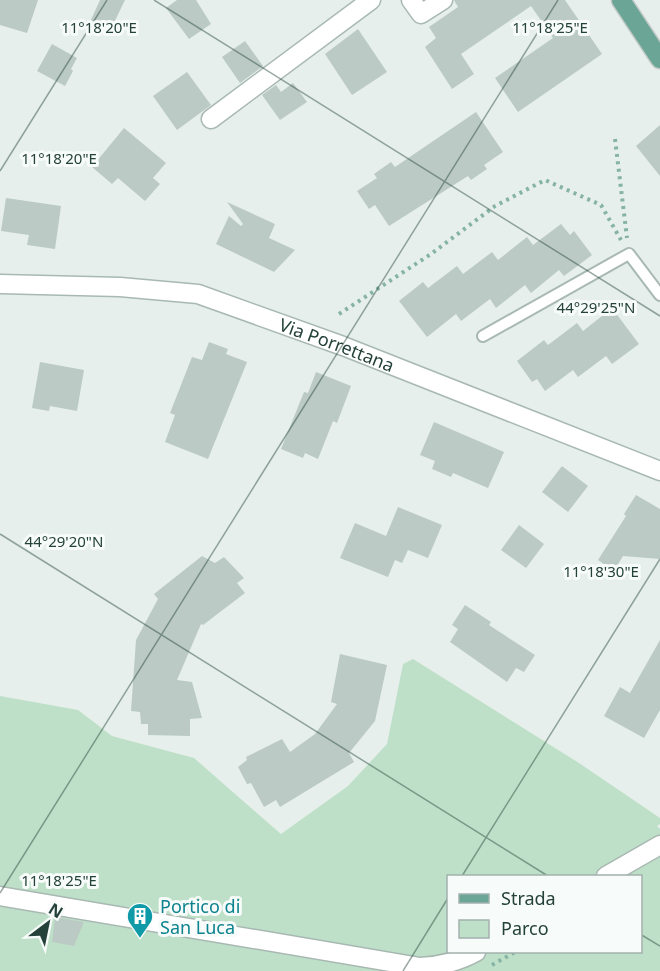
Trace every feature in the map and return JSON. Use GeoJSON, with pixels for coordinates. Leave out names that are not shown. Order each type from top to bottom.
{"type":"FeatureCollection","features":[{"type":"Feature","properties":{"kind":"main road"},"geometry":{"type":"LineString","coordinates":[[621,0],[660,59]]}},
{"type":"Feature","properties":{"kind":"street"},"geometry":{"type":"LineString","coordinates":[[211,119],[371,0]]}},
{"type":"Feature","properties":{"kind":"street"},"geometry":{"type":"LineString","coordinates":[[411,0],[421,15],[442,0]]}},
{"type":"Feature","properties":{"kind":"street","name":"Via Porrettana"},"geometry":{"type":"LineString","coordinates":[[0,284],[120,287],[198,294],[343,346],[660,471]]}},
{"type":"Feature","properties":{"kind":"street"},"geometry":{"type":"LineString","coordinates":[[608,875],[660,845]]}},
{"type":"Feature","properties":{"kind":"street"},"geometry":{"type":"LineString","coordinates":[[0,896],[420,967],[441,966],[473,953]]}},
{"type":"Feature","properties":{"kind":"lane"},"geometry":{"type":"LineString","coordinates":[[483,336],[628,254],[660,294]]}},
{"type":"Feature","properties":{"kind":"path"},"geometry":{"type":"LineString","coordinates":[[615,139],[628,254]]}},
{"type":"Feature","properties":{"kind":"path"},"geometry":{"type":"LineString","coordinates":[[339,314],[431,254],[495,206],[545,180],[601,205],[628,254]]}},
{"type":"Feature","properties":{"kind":"path"},"geometry":{"type":"LineString","coordinates":[[489,966],[512,953]]}},
{"type":"Feature","properties":{"kind":"green space"},"geometry":{"type":"Polygon","coordinates":[[[413,659],[579,763],[660,818],[660,824],[657,826],[660,829],[660,971],[0,971],[0,696],[78,710],[112,736],[194,758],[281,834],[348,786],[387,744],[403,664],[413,659]]]}},
{"type":"Feature","properties":{"kind":"building"},"geometry":{"type":"Polygon","coordinates":[[[0,0],[38,0],[27,33],[0,25],[0,0]]]}},
{"type":"Feature","properties":{"kind":"building"},"geometry":{"type":"Polygon","coordinates":[[[100,0],[125,0],[110,31],[90,22],[100,0]]]}},
{"type":"Feature","properties":{"kind":"building"},"geometry":{"type":"Polygon","coordinates":[[[177,0],[196,0],[211,24],[189,39],[166,8],[177,0]]]}},
{"type":"Feature","properties":{"kind":"building"},"geometry":{"type":"Polygon","coordinates":[[[454,0],[565,0],[602,54],[518,112],[495,78],[553,38],[531,6],[461,54],[474,74],[452,89],[425,47],[436,38],[429,27],[458,7],[454,0]]]}},
{"type":"Feature","properties":{"kind":"building"},"geometry":{"type":"Polygon","coordinates":[[[358,29],[387,72],[352,95],[325,54],[358,29]]]}},
{"type":"Feature","properties":{"kind":"building"},"geometry":{"type":"Polygon","coordinates":[[[245,41],[263,66],[240,83],[222,57],[245,41]]]}},
{"type":"Feature","properties":{"kind":"building"},"geometry":{"type":"Polygon","coordinates":[[[52,44],[77,58],[65,86],[37,71],[52,44]]]}},
{"type":"Feature","properties":{"kind":"building"},"geometry":{"type":"Polygon","coordinates":[[[187,72],[211,105],[177,130],[153,96],[187,72]]]}},
{"type":"Feature","properties":{"kind":"building"},"geometry":{"type":"Polygon","coordinates":[[[293,83],[307,102],[280,120],[262,95],[276,85],[281,92],[293,83]]]}},
{"type":"Feature","properties":{"kind":"building"},"geometry":{"type":"Polygon","coordinates":[[[476,112],[503,152],[484,165],[487,169],[471,180],[468,176],[389,226],[375,205],[369,209],[357,191],[377,178],[374,174],[391,162],[395,167],[476,112]]]}},
{"type":"Feature","properties":{"kind":"building"},"geometry":{"type":"Polygon","coordinates":[[[660,125],[660,176],[636,146],[660,125]]]}},
{"type":"Feature","properties":{"kind":"building"},"geometry":{"type":"Polygon","coordinates":[[[124,128],[166,163],[153,178],[160,184],[145,201],[118,178],[112,184],[92,167],[124,128]]]}},
{"type":"Feature","properties":{"kind":"building"},"geometry":{"type":"Polygon","coordinates":[[[6,198],[61,206],[55,249],[27,245],[29,235],[1,231],[6,198]]]}},
{"type":"Feature","properties":{"kind":"building"},"geometry":{"type":"Polygon","coordinates":[[[227,202],[275,224],[269,238],[295,250],[274,272],[216,244],[229,216],[241,226],[243,224],[227,202]]]}},
{"type":"Feature","properties":{"kind":"building"},"geometry":{"type":"Polygon","coordinates":[[[561,224],[570,235],[574,231],[592,255],[564,276],[559,270],[531,293],[525,285],[496,308],[490,299],[461,321],[456,314],[427,337],[399,301],[423,282],[428,288],[457,266],[463,274],[492,252],[498,260],[527,237],[533,245],[561,224]]]}},
{"type":"Feature","properties":{"kind":"building"},"geometry":{"type":"Polygon","coordinates":[[[612,308],[639,344],[612,364],[606,356],[578,377],[573,370],[545,391],[537,379],[532,382],[517,361],[544,340],[548,345],[577,323],[583,331],[612,308]]]}},
{"type":"Feature","properties":{"kind":"building"},"geometry":{"type":"Polygon","coordinates":[[[209,342],[228,349],[226,354],[247,362],[208,459],[165,442],[175,415],[170,413],[192,357],[202,360],[209,342]]]}},
{"type":"Feature","properties":{"kind":"building"},"geometry":{"type":"Polygon","coordinates":[[[40,362],[84,370],[77,411],[50,406],[49,411],[32,408],[40,362]]]}},
{"type":"Feature","properties":{"kind":"building"},"geometry":{"type":"Polygon","coordinates":[[[316,372],[351,386],[337,423],[333,421],[318,459],[305,453],[303,458],[281,449],[304,392],[308,393],[316,372]]]}},
{"type":"Feature","properties":{"kind":"building"},"geometry":{"type":"Polygon","coordinates":[[[434,422],[504,452],[488,488],[453,473],[451,477],[432,469],[435,461],[420,455],[434,422]]]}},
{"type":"Feature","properties":{"kind":"building"},"geometry":{"type":"Polygon","coordinates":[[[562,466],[588,486],[568,512],[542,492],[562,466]]]}},
{"type":"Feature","properties":{"kind":"building"},"geometry":{"type":"Polygon","coordinates":[[[636,495],[660,509],[660,559],[623,556],[614,571],[598,560],[626,516],[624,514],[636,495]]]}},
{"type":"Feature","properties":{"kind":"building"},"geometry":{"type":"Polygon","coordinates":[[[398,507],[442,525],[428,558],[408,550],[402,563],[395,560],[388,577],[340,558],[355,523],[386,536],[398,507]]]}},
{"type":"Feature","properties":{"kind":"building"},"geometry":{"type":"Polygon","coordinates":[[[519,525],[544,544],[526,568],[501,550],[519,525]]]}},
{"type":"Feature","properties":{"kind":"building"},"geometry":{"type":"Polygon","coordinates":[[[202,556],[215,563],[224,557],[244,578],[237,583],[245,593],[203,625],[201,624],[177,680],[192,682],[202,718],[190,719],[190,736],[148,735],[148,724],[141,724],[140,712],[131,711],[136,640],[158,599],[154,594],[202,556]]]}},
{"type":"Feature","properties":{"kind":"building"},"geometry":{"type":"Polygon","coordinates":[[[465,605],[491,622],[489,625],[535,655],[524,672],[516,668],[507,682],[450,642],[458,629],[452,625],[465,605]]]}},
{"type":"Feature","properties":{"kind":"building"},"geometry":{"type":"Polygon","coordinates":[[[660,640],[660,710],[644,738],[604,716],[620,687],[630,693],[660,640]]]}},
{"type":"Feature","properties":{"kind":"building"},"geometry":{"type":"Polygon","coordinates":[[[340,654],[387,665],[375,721],[349,753],[354,762],[280,807],[276,800],[264,807],[251,783],[247,784],[238,767],[247,760],[246,757],[282,739],[290,752],[315,734],[337,704],[331,702],[340,654]]]}},
{"type":"Feature","properties":{"kind":"building"},"geometry":{"type":"Polygon","coordinates":[[[55,917],[84,922],[74,946],[52,942],[55,917]]]}},
{"type":"Feature","properties":{"kind":"place","name":"Portico di San Luca"},"geometry":{"type":"Point","coordinates":[140,939]}}]}
